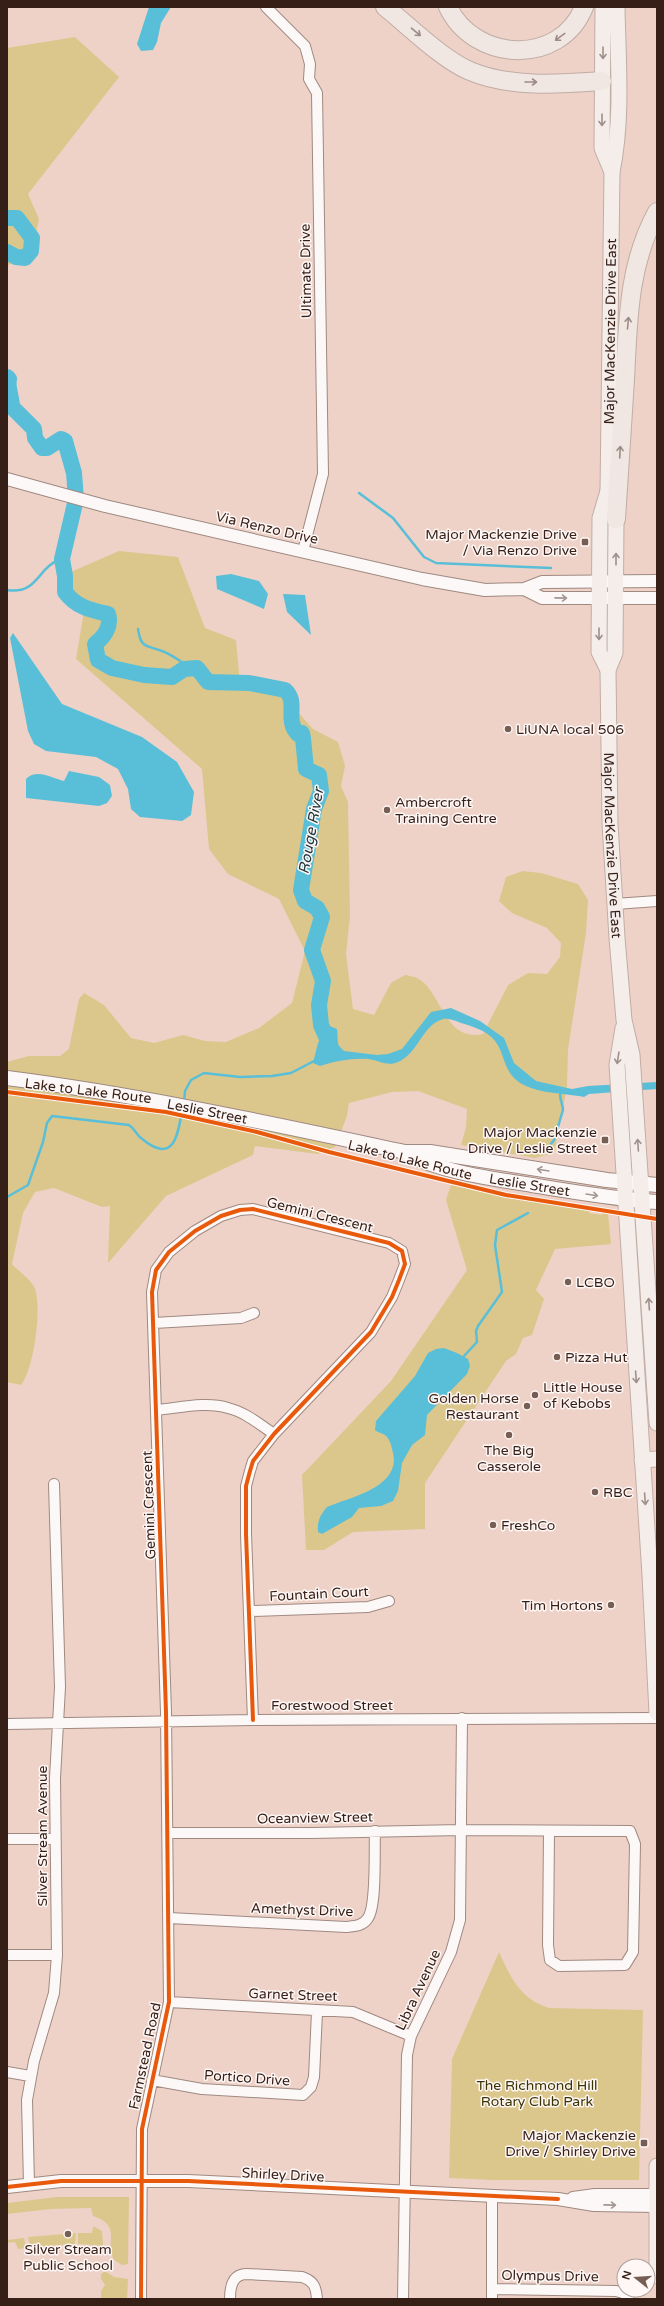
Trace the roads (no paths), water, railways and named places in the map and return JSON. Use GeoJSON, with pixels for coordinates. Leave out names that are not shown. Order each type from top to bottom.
{"type":"FeatureCollection","features":[{"type":"Feature","properties":{"kind":"highway"},"geometry":{"type":"LineString","coordinates":[[385,7],[435,48],[469,71],[495,79],[520,82],[607,78]]}},
{"type":"Feature","properties":{"kind":"highway"},"geometry":{"type":"LineString","coordinates":[[448,7],[464,31],[483,44],[516,51],[537,49],[552,43],[568,31],[584,7]]}},
{"type":"Feature","properties":{"kind":"highway"},"geometry":{"type":"LineString","coordinates":[[616,519],[628,322],[634,276],[638,253],[657,212]]}},
{"type":"Feature","properties":{"kind":"main road","name":"Major MacKenzie Drive East"},"geometry":{"type":"LineString","coordinates":[[603,7],[607,78]]}},
{"type":"Feature","properties":{"kind":"main road","name":"Major MacKenzie Drive East"},"geometry":{"type":"LineString","coordinates":[[608,670],[599,652],[600,518],[608,491],[612,172],[602,148],[607,78],[617,7]]}},
{"type":"Feature","properties":{"kind":"main road","name":"Major MacKenzie Drive East"},"geometry":{"type":"LineString","coordinates":[[608,491],[616,519],[615,653],[608,670],[610,824],[624,1020],[632,1056],[641,1184],[650,1201],[657,1423]]}},
{"type":"Feature","properties":{"kind":"main road","name":"Major MacKenzie Drive East"},"geometry":{"type":"LineString","coordinates":[[624,1020],[617,1065],[650,1575],[657,1713]]}},
{"type":"Feature","properties":{"kind":"main road","name":"Leslie Street"},"geometry":{"type":"LineString","coordinates":[[7,1078],[76,1087],[168,1102],[405,1152],[430,1152],[624,1182],[657,1185]]}},
{"type":"Feature","properties":{"kind":"main road","name":"Leslie Street"},"geometry":{"type":"LineString","coordinates":[[405,1152],[426,1164],[478,1176],[625,1200],[650,1201]]}},
{"type":"Feature","properties":{"kind":"main road"},"geometry":{"type":"LineString","coordinates":[[642,1460],[657,1459]]}},
{"type":"Feature","properties":{"kind":"main road"},"geometry":{"type":"LineString","coordinates":[[657,2166],[657,2276]]}},
{"type":"Feature","properties":{"kind":"street","name":"Ultimate Drive"},"geometry":{"type":"LineString","coordinates":[[266,7],[305,46],[310,64],[309,78],[317,93],[324,474],[303,551]]}},
{"type":"Feature","properties":{"kind":"street","name":"Via Renzo Drive"},"geometry":{"type":"LineString","coordinates":[[7,478],[105,506],[422,579],[485,590],[524,589],[542,582],[657,581]]}},
{"type":"Feature","properties":{"kind":"street","name":"Via Renzo Drive"},"geometry":{"type":"LineString","coordinates":[[524,589],[542,598],[657,598]]}},
{"type":"Feature","properties":{"kind":"street"},"geometry":{"type":"LineString","coordinates":[[615,904],[657,901]]}},
{"type":"Feature","properties":{"kind":"street","name":"Gemini Crescent"},"geometry":{"type":"LineString","coordinates":[[166,1721],[152,1292],[156,1270],[169,1252],[195,1231],[221,1216],[240,1210],[253,1209],[389,1243],[402,1251],[405,1264],[400,1280],[392,1297],[371,1332],[274,1434],[254,1461],[246,1486],[246,1534],[253,1720]]}},
{"type":"Feature","properties":{"kind":"street"},"geometry":{"type":"LineString","coordinates":[[154,1323],[241,1318],[254,1313]]}},
{"type":"Feature","properties":{"kind":"street"},"geometry":{"type":"LineString","coordinates":[[157,1410],[213,1405],[227,1407],[244,1414],[274,1434]]}},
{"type":"Feature","properties":{"kind":"street","name":"Silver Stream Avenue"},"geometry":{"type":"LineString","coordinates":[[28,2184],[27,2108],[30,2076],[54,1993],[57,1955],[54,1839],[55,1778],[60,1686],[54,1484]]}},
{"type":"Feature","properties":{"kind":"street","name":"Fountain Court"},"geometry":{"type":"LineString","coordinates":[[250,1611],[368,1607],[389,1600]]}},
{"type":"Feature","properties":{"kind":"street","name":"Forestwood Street"},"geometry":{"type":"LineString","coordinates":[[7,1724],[462,1718],[657,1718]]}},
{"type":"Feature","properties":{"kind":"street","name":"Libra Avenue"},"geometry":{"type":"LineString","coordinates":[[404,2299],[406,2055],[411,2036],[457,1937],[460,1920],[462,1718]]}},
{"type":"Feature","properties":{"kind":"street","name":"Farmstead Road"},"geometry":{"type":"LineString","coordinates":[[141,2299],[143,2180],[142,2129],[169,2002],[166,1721]]}},
{"type":"Feature","properties":{"kind":"street","name":"Oceanview Street"},"geometry":{"type":"LineString","coordinates":[[168,1833],[312,1833],[461,1830],[630,1831],[635,1844],[634,1952],[625,1965],[559,1966],[550,1960],[548,1945],[549,1831]]}},
{"type":"Feature","properties":{"kind":"street","name":"Amethyst Drive"},"geometry":{"type":"LineString","coordinates":[[169,1918],[346,1927],[359,1926],[369,1917],[373,1901],[375,1831]]}},
{"type":"Feature","properties":{"kind":"street"},"geometry":{"type":"LineString","coordinates":[[7,1839],[54,1839]]}},
{"type":"Feature","properties":{"kind":"street"},"geometry":{"type":"LineString","coordinates":[[7,1955],[57,1955]]}},
{"type":"Feature","properties":{"kind":"street","name":"Garnet Street"},"geometry":{"type":"LineString","coordinates":[[169,2002],[317,2012],[339,2010],[354,2012],[411,2036]]}},
{"type":"Feature","properties":{"kind":"street","name":"Portico Drive"},"geometry":{"type":"LineString","coordinates":[[152,2080],[202,2089],[303,2095],[311,2087],[314,2077],[317,2012]]}},
{"type":"Feature","properties":{"kind":"street"},"geometry":{"type":"LineString","coordinates":[[7,2072],[30,2076]]}},
{"type":"Feature","properties":{"kind":"street","name":"Shirley Drive"},"geometry":{"type":"LineString","coordinates":[[7,2187],[61,2181],[143,2180],[558,2199],[594,2205],[657,2201]]}},
{"type":"Feature","properties":{"kind":"street"},"geometry":{"type":"LineString","coordinates":[[492,2197],[492,2294]]}},
{"type":"Feature","properties":{"kind":"street"},"geometry":{"type":"LineString","coordinates":[[230,2299],[230,2287],[235,2278],[241,2274],[247,2274],[302,2277],[310,2279],[316,2289],[317,2299]]}},
{"type":"Feature","properties":{"kind":"street","name":"Olympus Drive"},"geometry":{"type":"LineString","coordinates":[[492,2294],[616,2291],[623,2293],[629,2299]]}},
{"type":"Feature","properties":{"kind":"water"},"geometry":{"type":"Polygon","coordinates":[[[149,7],[171,7],[161,23],[157,42],[153,50],[141,51],[137,44],[149,7]]]}},
{"type":"Feature","properties":{"kind":"water"},"geometry":{"type":"Polygon","coordinates":[[[231,574],[259,581],[268,594],[264,609],[217,589],[216,576],[231,574]]]}},
{"type":"Feature","properties":{"kind":"water"},"geometry":{"type":"Polygon","coordinates":[[[283,594],[305,595],[311,635],[287,612],[283,594]]]}},
{"type":"Feature","properties":{"kind":"water"},"geometry":{"type":"Polygon","coordinates":[[[13,633],[62,704],[142,737],[177,762],[194,792],[191,815],[182,821],[140,817],[131,809],[128,789],[118,769],[96,757],[46,751],[34,744],[28,731],[10,638],[13,633]]]}},
{"type":"Feature","properties":{"kind":"water"},"geometry":{"type":"Polygon","coordinates":[[[69,771],[99,777],[110,785],[112,796],[107,803],[99,806],[26,798],[26,779],[30,776],[39,774],[64,781],[69,771]]]}},
{"type":"Feature","properties":{"kind":"water"},"geometry":{"type":"Polygon","coordinates":[[[451,1008],[480,1021],[504,1038],[514,1063],[536,1081],[572,1089],[588,1086],[657,1082],[657,1089],[589,1094],[584,1097],[537,1090],[522,1084],[511,1074],[498,1046],[492,1037],[475,1027],[447,1019],[436,1022],[430,1027],[411,1053],[398,1062],[387,1064],[368,1059],[356,1059],[344,1060],[320,1066],[313,1063],[318,1043],[327,1025],[337,1029],[338,1045],[344,1051],[377,1055],[388,1054],[402,1049],[431,1012],[451,1008]]]}},
{"type":"Feature","properties":{"kind":"water"},"geometry":{"type":"Polygon","coordinates":[[[444,1348],[468,1359],[470,1366],[467,1374],[427,1415],[425,1435],[412,1445],[402,1463],[398,1491],[393,1501],[381,1506],[359,1508],[352,1517],[322,1534],[318,1532],[318,1525],[322,1513],[327,1507],[372,1489],[382,1482],[389,1474],[393,1465],[393,1453],[390,1441],[387,1437],[375,1430],[376,1421],[415,1376],[428,1353],[436,1349],[444,1348]]]}},
{"type":"Feature","properties":{"kind":"waterway","name":"Rouge River"},"geometry":{"type":"LineString","coordinates":[[7,218],[17,218],[32,238],[31,251],[25,258],[16,257],[7,252]]}},
{"type":"Feature","properties":{"kind":"waterway","name":"Rouge River"},"geometry":{"type":"LineString","coordinates":[[7,377],[9,379],[12,407],[34,429],[35,438],[42,448],[47,448],[61,439],[65,441],[74,473],[76,499],[62,559],[65,576],[65,592],[74,601],[84,607],[108,614],[108,627],[95,644],[98,660],[112,668],[144,675],[172,677],[184,669],[197,668],[208,682],[249,683],[285,690],[289,695],[292,706],[291,717],[294,729],[298,734],[302,733],[306,769],[319,775],[321,791],[314,809],[301,890],[305,901],[317,908],[322,917],[312,950],[323,981],[319,1005],[321,1025],[333,1052]]}},
{"type":"Feature","properties":{"kind":"waterway"},"geometry":{"type":"LineString","coordinates":[[359,493],[393,518],[424,557],[436,563],[551,568]]}},
{"type":"Feature","properties":{"kind":"waterway"},"geometry":{"type":"LineString","coordinates":[[7,590],[26,588],[32,584],[47,568],[62,559]]}},
{"type":"Feature","properties":{"kind":"waterway"},"geometry":{"type":"LineString","coordinates":[[138,629],[141,640],[145,645],[165,652],[190,667]]}},
{"type":"Feature","properties":{"kind":"waterway"},"geometry":{"type":"LineString","coordinates":[[184,1102],[185,1091],[191,1080],[204,1073],[240,1077],[272,1076],[291,1073],[314,1061]]}},
{"type":"Feature","properties":{"kind":"waterway"},"geometry":{"type":"LineString","coordinates":[[550,1145],[554,1140],[563,1110],[560,1096],[561,1091]]}},
{"type":"Feature","properties":{"kind":"waterway"},"geometry":{"type":"LineString","coordinates":[[7,1197],[28,1185],[43,1142],[47,1123],[52,1116],[129,1125],[141,1138],[152,1146],[160,1149],[167,1148],[176,1138],[182,1110]]}},
{"type":"Feature","properties":{"kind":"waterway"},"geometry":{"type":"LineString","coordinates":[[464,1356],[477,1342],[476,1331],[478,1326],[502,1292],[495,1245],[497,1230],[528,1213]]}},
{"type":"Feature","properties":{"kind":"place","name":"Major Mackenzie Drive / Via Renzo Drive"},"geometry":{"type":"Point","coordinates":[585,542]}},
{"type":"Feature","properties":{"kind":"place","name":"LiUNA local 506"},"geometry":{"type":"Point","coordinates":[508,729]}},
{"type":"Feature","properties":{"kind":"place","name":"Ambercroft Training Centre"},"geometry":{"type":"Point","coordinates":[387,810]}},
{"type":"Feature","properties":{"kind":"place","name":"Major Mackenzie Drive / Leslie Street"},"geometry":{"type":"Point","coordinates":[605,1140]}},
{"type":"Feature","properties":{"kind":"place","name":"LCBO"},"geometry":{"type":"Point","coordinates":[568,1282]}},
{"type":"Feature","properties":{"kind":"place","name":"Pizza Hut"},"geometry":{"type":"Point","coordinates":[557,1357]}},
{"type":"Feature","properties":{"kind":"place","name":"Little House of Kebobs"},"geometry":{"type":"Point","coordinates":[535,1395]}},
{"type":"Feature","properties":{"kind":"place","name":"Golden Horse Restaurant"},"geometry":{"type":"Point","coordinates":[527,1406]}},
{"type":"Feature","properties":{"kind":"place","name":"The Big Casserole"},"geometry":{"type":"Point","coordinates":[509,1435]}},
{"type":"Feature","properties":{"kind":"place","name":"RBC"},"geometry":{"type":"Point","coordinates":[595,1492]}},
{"type":"Feature","properties":{"kind":"place","name":"FreshCo"},"geometry":{"type":"Point","coordinates":[493,1525]}},
{"type":"Feature","properties":{"kind":"place","name":"Tim Hortons"},"geometry":{"type":"Point","coordinates":[611,1605]}},
{"type":"Feature","properties":{"kind":"place","name":"Major Mackenzie Drive / Shirley Drive"},"geometry":{"type":"Point","coordinates":[644,2143]}},
{"type":"Feature","properties":{"kind":"place","name":"Silver Stream Public School"},"geometry":{"type":"Point","coordinates":[68,2234]}},
{"type":"Feature","properties":{"kind":"park label","name":"The Richmond Hill Rotary Club Park"},"geometry":{"type":"Point","coordinates":[537,2094]}}]}
